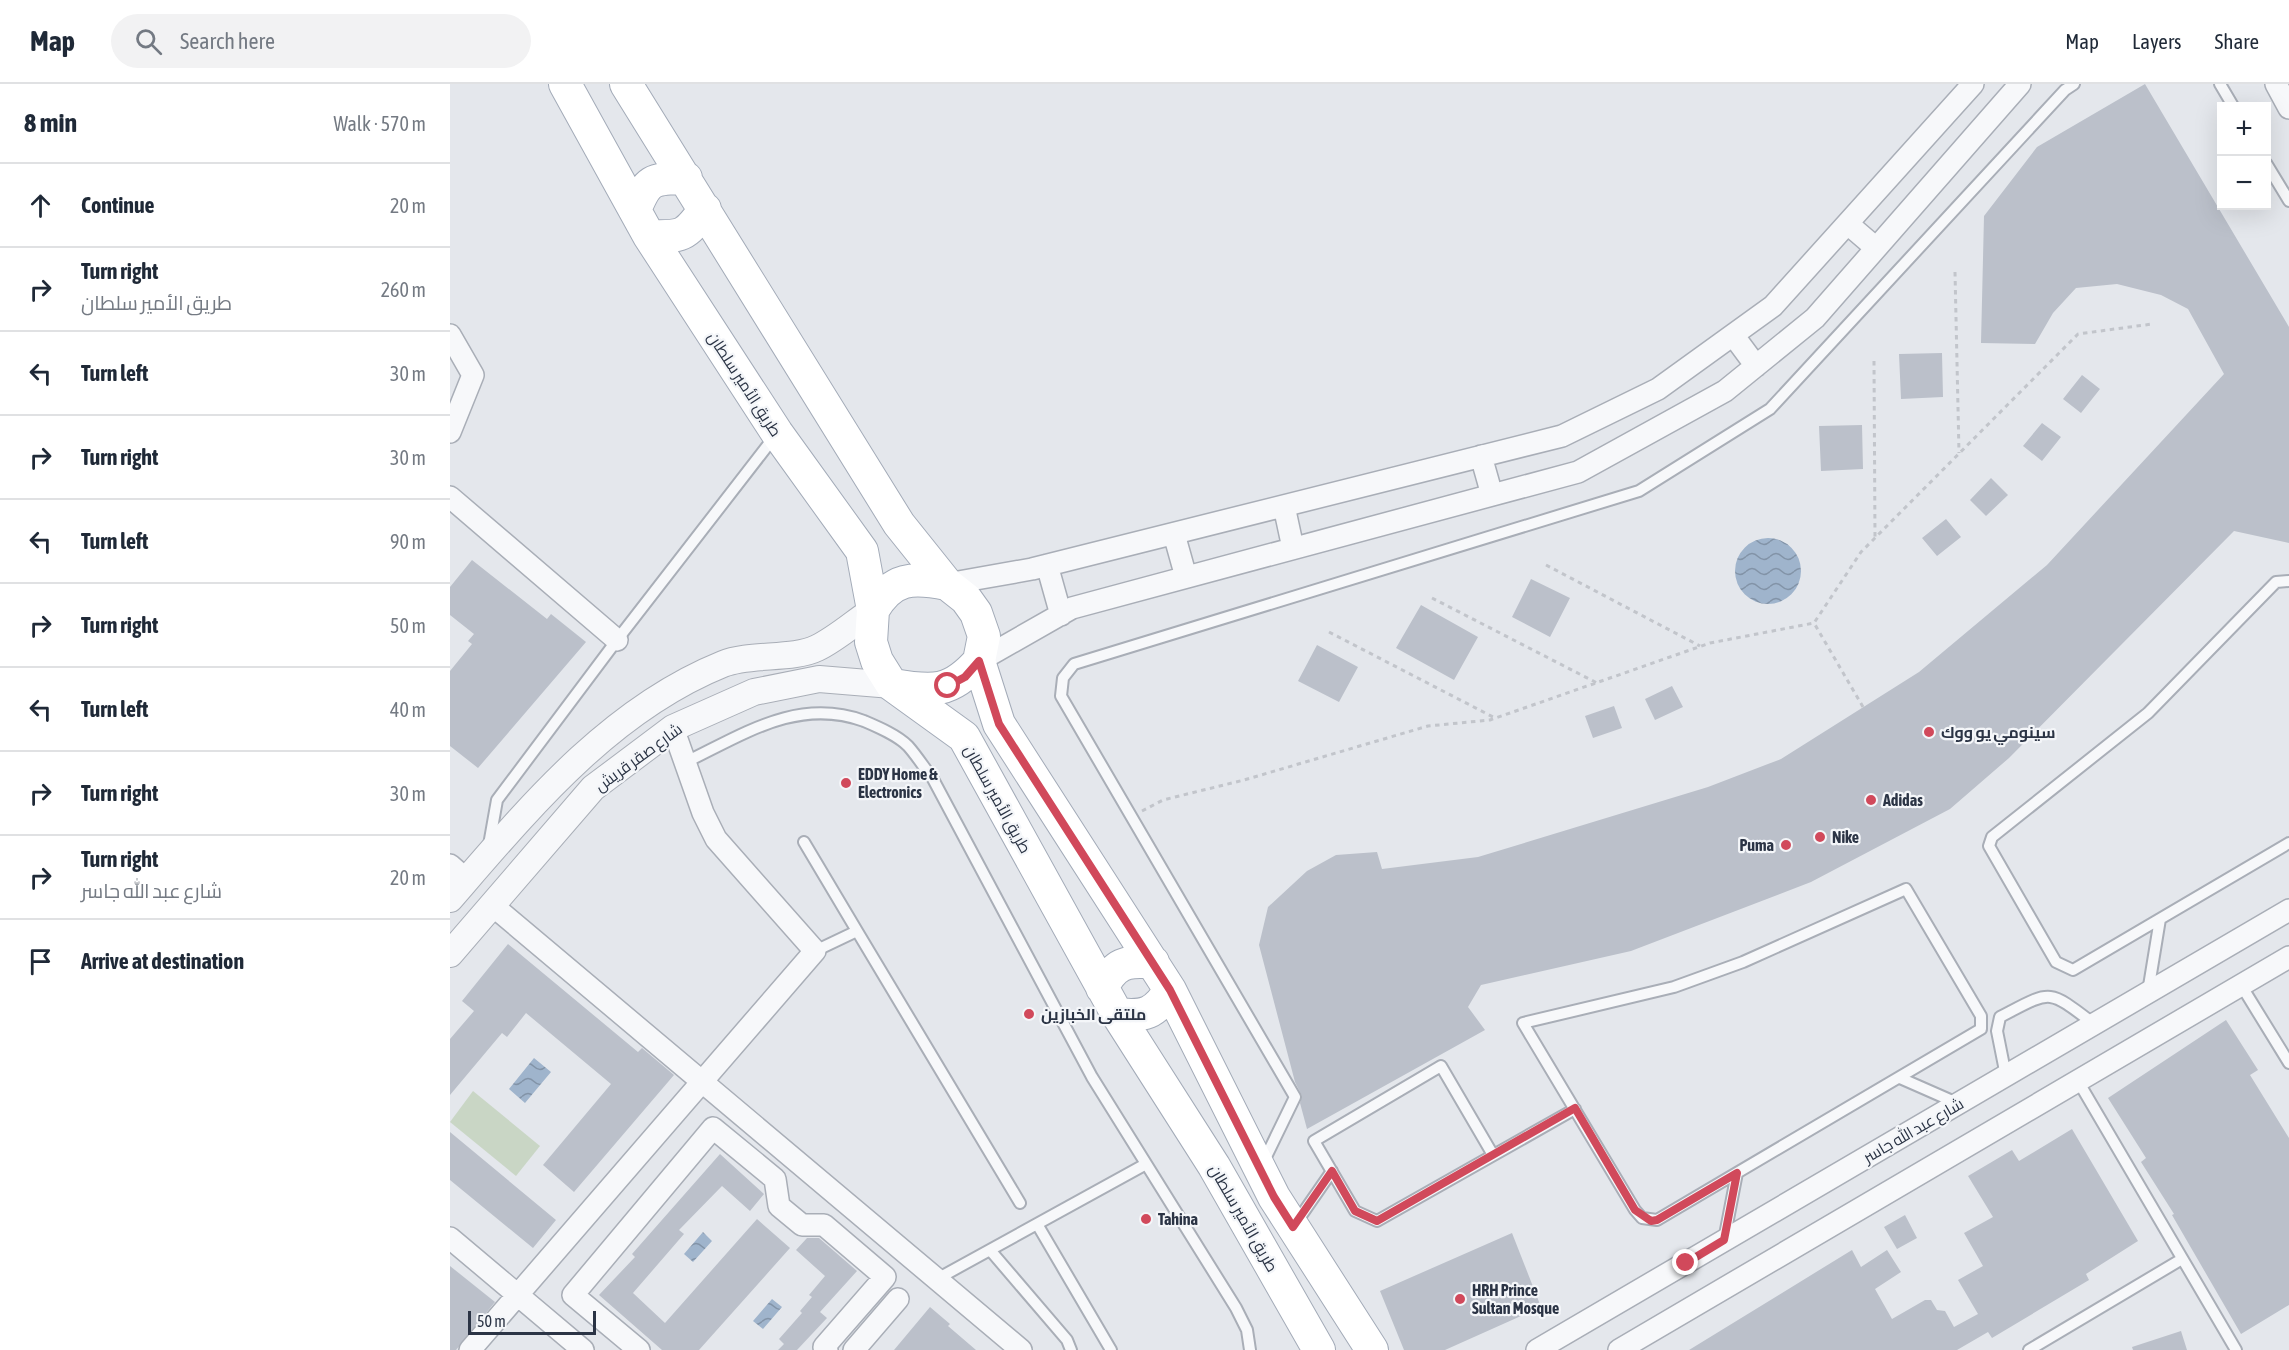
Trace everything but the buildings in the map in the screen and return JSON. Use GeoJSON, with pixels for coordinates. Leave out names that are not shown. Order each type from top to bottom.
{"type":"FeatureCollection","features":[{"type":"Feature","properties":{"kind":"main road","name":"طريق الأمير سلطان"},"geometry":{"type":"LineString","coordinates":[[565,84],[642,223],[777,433],[862,551],[873,610],[871,642],[877,661],[892,685],[964,737],[1109,1001],[1214,1166],[1319,1350]]}},
{"type":"Feature","properties":{"kind":"main road"},"geometry":{"type":"LineString","coordinates":[[626,84],[899,524],[947,584],[966,599],[976,613],[984,636],[979,661],[999,724],[1170,990],[1260,1170],[1293,1227],[1372,1350]]}},
{"type":"Feature","properties":{"kind":"main road"},"geometry":{"type":"LineString","coordinates":[[686,178],[659,179],[644,187],[642,223],[678,237],[695,223],[705,210]]}},
{"type":"Feature","properties":{"kind":"main road"},"geometry":{"type":"LineString","coordinates":[[873,610],[881,596],[908,580],[926,580],[947,584]]}},
{"type":"Feature","properties":{"kind":"main road"},"geometry":{"type":"LineString","coordinates":[[892,685],[927,691],[948,686],[965,677],[979,661]]}},
{"type":"Feature","properties":{"kind":"main road"},"geometry":{"type":"LineString","coordinates":[[1153,962],[1130,961],[1111,971],[1109,1001],[1140,1017],[1160,1005],[1170,990]]}},
{"type":"Feature","properties":{"kind":"street"},"geometry":{"type":"LineString","coordinates":[[947,584],[1047,565],[1562,436],[1658,389],[1773,306],[1973,84]]}},
{"type":"Feature","properties":{"kind":"street"},"geometry":{"type":"LineString","coordinates":[[1979,84],[2001,104]]}},
{"type":"Feature","properties":{"kind":"street"},"geometry":{"type":"LineString","coordinates":[[979,661],[1072,608],[1578,472],[1725,391],[1815,318],[2019,84]]}},
{"type":"Feature","properties":{"kind":"street"},"geometry":{"type":"LineString","coordinates":[[2276,84],[2289,108]]}},
{"type":"Feature","properties":{"kind":"street"},"geometry":{"type":"LineString","coordinates":[[1848,224],[1876,248]]}},
{"type":"Feature","properties":{"kind":"street"},"geometry":{"type":"LineString","coordinates":[[450,335],[473,375],[450,432]]}},
{"type":"Feature","properties":{"kind":"street"},"geometry":{"type":"LineString","coordinates":[[1733,335],[1756,366]]}},
{"type":"Feature","properties":{"kind":"street"},"geometry":{"type":"LineString","coordinates":[[1635,400],[1653,430]]}},
{"type":"Feature","properties":{"kind":"street"},"geometry":{"type":"LineString","coordinates":[[1481,456],[1492,495]]}},
{"type":"Feature","properties":{"kind":"street"},"geometry":{"type":"LineString","coordinates":[[450,497],[617,640]]}},
{"type":"Feature","properties":{"kind":"street"},"geometry":{"type":"LineString","coordinates":[[1284,506],[1293,548]]}},
{"type":"Feature","properties":{"kind":"street"},"geometry":{"type":"LineString","coordinates":[[1174,534],[1186,577]]}},
{"type":"Feature","properties":{"kind":"street"},"geometry":{"type":"LineString","coordinates":[[1047,565],[1061,615]]}},
{"type":"Feature","properties":{"kind":"street","name":"شارع صقر قريش"},"geometry":{"type":"LineString","coordinates":[[450,899],[458,872],[486,857],[516,823],[586,753],[653,699],[725,663],[816,649],[873,610]]}},
{"type":"Feature","properties":{"kind":"street","name":"شارع صقر قريش"},"geometry":{"type":"LineString","coordinates":[[450,954],[593,788],[673,728],[754,692],[819,679],[892,685]]}},
{"type":"Feature","properties":{"kind":"street"},"geometry":{"type":"LineString","coordinates":[[470,1350],[815,951],[716,839],[703,813],[673,728]]}},
{"type":"Feature","properties":{"kind":"street"},"geometry":{"type":"LineString","coordinates":[[492,905],[1021,1350]]}},
{"type":"Feature","properties":{"kind":"street","name":"شارع عبد الله جاسر"},"geometry":{"type":"LineString","coordinates":[[1537,1350],[2289,910]]}},
{"type":"Feature","properties":{"kind":"street"},"geometry":{"type":"LineString","coordinates":[[1619,1350],[2289,957]]}},
{"type":"Feature","properties":{"kind":"street"},"geometry":{"type":"LineString","coordinates":[[639,1350],[573,1295],[713,1128],[774,1179],[779,1206],[802,1225],[824,1225],[885,1277],[824,1347],[828,1350]]}},
{"type":"Feature","properties":{"kind":"street"},"geometry":{"type":"LineString","coordinates":[[450,1238],[583,1350]]}},
{"type":"Feature","properties":{"kind":"street"},"geometry":{"type":"LineString","coordinates":[[854,1350],[898,1299]]}},
{"type":"Feature","properties":{"kind":"lane"},"geometry":{"type":"LineString","coordinates":[[1260,1170],[1295,1097],[1060,696],[1063,678],[1074,664],[1639,491],[1770,409],[2065,90],[2074,84]]}},
{"type":"Feature","properties":{"kind":"lane"},"geometry":{"type":"LineString","coordinates":[[2220,84],[2231,102]]}},
{"type":"Feature","properties":{"kind":"lane"},"geometry":{"type":"LineString","coordinates":[[2271,171],[2289,201]]}},
{"type":"Feature","properties":{"kind":"lane"},"geometry":{"type":"LineString","coordinates":[[486,857],[497,800],[777,433]]}},
{"type":"Feature","properties":{"kind":"lane"},"geometry":{"type":"LineString","coordinates":[[2289,581],[2276,582],[2148,713],[1992,837],[1989,846],[2056,962],[2073,970],[2289,843]]}},
{"type":"Feature","properties":{"kind":"lane"},"geometry":{"type":"LineString","coordinates":[[686,762],[765,724],[807,712],[841,713],[875,726],[907,745],[933,779],[1092,1077],[1236,1308],[1247,1330],[1250,1350]]}},
{"type":"Feature","properties":{"kind":"lane"},"geometry":{"type":"LineString","coordinates":[[804,842],[1020,1203]]}},
{"type":"Feature","properties":{"kind":"lane"},"geometry":{"type":"LineString","coordinates":[[1906,889],[1982,1016],[1981,1029],[1657,1220],[1651,1221],[1635,1210],[1575,1108],[1523,1023],[1656,993],[1743,962],[1906,889]]}},
{"type":"Feature","properties":{"kind":"lane"},"geometry":{"type":"LineString","coordinates":[[2148,992],[2160,919]]}},
{"type":"Feature","properties":{"kind":"lane"},"geometry":{"type":"LineString","coordinates":[[815,951],[857,931]]}},
{"type":"Feature","properties":{"kind":"lane"},"geometry":{"type":"LineString","coordinates":[[2241,985],[2289,1063]]}},
{"type":"Feature","properties":{"kind":"lane"},"geometry":{"type":"LineString","coordinates":[[2006,1076],[1997,1030],[2000,1017],[2039,997],[2058,997],[2094,1024]]}},
{"type":"Feature","properties":{"kind":"lane"},"geometry":{"type":"LineString","coordinates":[[1493,1155],[1441,1066],[1314,1141],[1355,1211],[1377,1221],[1493,1155],[1575,1108]]}},
{"type":"Feature","properties":{"kind":"lane"},"geometry":{"type":"LineString","coordinates":[[1900,1078],[1958,1103]]}},
{"type":"Feature","properties":{"kind":"lane"},"geometry":{"type":"LineString","coordinates":[[2078,1081],[2236,1350]]}},
{"type":"Feature","properties":{"kind":"lane"},"geometry":{"type":"LineString","coordinates":[[937,1280],[1146,1164]]}},
{"type":"Feature","properties":{"kind":"lane"},"geometry":{"type":"LineString","coordinates":[[1293,1227],[1332,1171]]}},
{"type":"Feature","properties":{"kind":"lane"},"geometry":{"type":"LineString","coordinates":[[1724,1240],[1737,1173]]}},
{"type":"Feature","properties":{"kind":"lane"},"geometry":{"type":"LineString","coordinates":[[1037,1224],[1111,1350]]}},
{"type":"Feature","properties":{"kind":"lane"},"geometry":{"type":"LineString","coordinates":[[990,1250],[1067,1340],[1071,1350]]}},
{"type":"Feature","properties":{"kind":"lane"},"geometry":{"type":"LineString","coordinates":[[2029,1350],[2182,1259]]}},
{"type":"Feature","properties":{"kind":"path"},"geometry":{"type":"LineString","coordinates":[[1954,272],[1959,453]]}},
{"type":"Feature","properties":{"kind":"path"},"geometry":{"type":"LineString","coordinates":[[1131,816],[1162,800],[1244,780],[1428,726],[1495,718],[1700,646],[1814,623],[1861,552],[2078,334],[2152,324]]}},
{"type":"Feature","properties":{"kind":"path"},"geometry":{"type":"LineString","coordinates":[[1874,361],[1875,538]]}},
{"type":"Feature","properties":{"kind":"path"},"geometry":{"type":"LineString","coordinates":[[1546,565],[1700,646]]}},
{"type":"Feature","properties":{"kind":"path"},"geometry":{"type":"LineString","coordinates":[[1432,598],[1597,683]]}},
{"type":"Feature","properties":{"kind":"path"},"geometry":{"type":"LineString","coordinates":[[1814,623],[1863,707]]}},
{"type":"Feature","properties":{"kind":"path"},"geometry":{"type":"LineString","coordinates":[[1329,632],[1495,718]]}},
{"type":"Feature","properties":{"kind":"green space"},"geometry":{"type":"Polygon","coordinates":[[[473,1091],[540,1146],[516,1176],[450,1122],[473,1091]]]}},
{"type":"Feature","properties":{"kind":"water"},"geometry":{"type":"Polygon","coordinates":[[[1768,538],[1781,541],[1791,548],[1798,558],[1801,571],[1798,584],[1791,594],[1781,601],[1768,604],[1755,601],[1745,594],[1738,584],[1735,571],[1738,558],[1745,548],[1755,541],[1768,538]]]}},
{"type":"Feature","properties":{"kind":"water"},"geometry":{"type":"Polygon","coordinates":[[[534,1058],[551,1072],[525,1103],[509,1089],[534,1058]]]}},
{"type":"Feature","properties":{"kind":"water"},"geometry":{"type":"Polygon","coordinates":[[[703,1232],[712,1241],[693,1262],[684,1254],[703,1232]]]}},
{"type":"Feature","properties":{"kind":"water"},"geometry":{"type":"Polygon","coordinates":[[[772,1299],[782,1307],[763,1329],[753,1321],[772,1299]]]}},
{"type":"Feature","properties":{"kind":"place","name":"سينومي يو ووك"},"geometry":{"type":"Point","coordinates":[1929,732]}},
{"type":"Feature","properties":{"kind":"place","name":"EDDY Home & Electronics"},"geometry":{"type":"Point","coordinates":[846,783]}},
{"type":"Feature","properties":{"kind":"place","name":"Adidas"},"geometry":{"type":"Point","coordinates":[1871,800]}},
{"type":"Feature","properties":{"kind":"place","name":"Nike"},"geometry":{"type":"Point","coordinates":[1820,837]}},
{"type":"Feature","properties":{"kind":"place","name":"Puma"},"geometry":{"type":"Point","coordinates":[1786,845]}},
{"type":"Feature","properties":{"kind":"place","name":"ملتقى الخبازين"},"geometry":{"type":"Point","coordinates":[1029,1014]}},
{"type":"Feature","properties":{"kind":"place","name":"Tahina"},"geometry":{"type":"Point","coordinates":[1146,1219]}},
{"type":"Feature","properties":{"kind":"place","name":"HRH Prince Sultan Mosque"},"geometry":{"type":"Point","coordinates":[1460,1299]}},
{"type":"Feature","properties":{"kind":"route"},"geometry":{"type":"LineString","coordinates":[[948,686],[965,677],[979,661],[999,724],[1170,990],[1274,1197],[1293,1227],[1332,1171],[1355,1211],[1377,1221],[1575,1108],[1635,1210],[1642,1218],[1657,1220],[1737,1173],[1724,1240],[1686,1263]]}}]}
